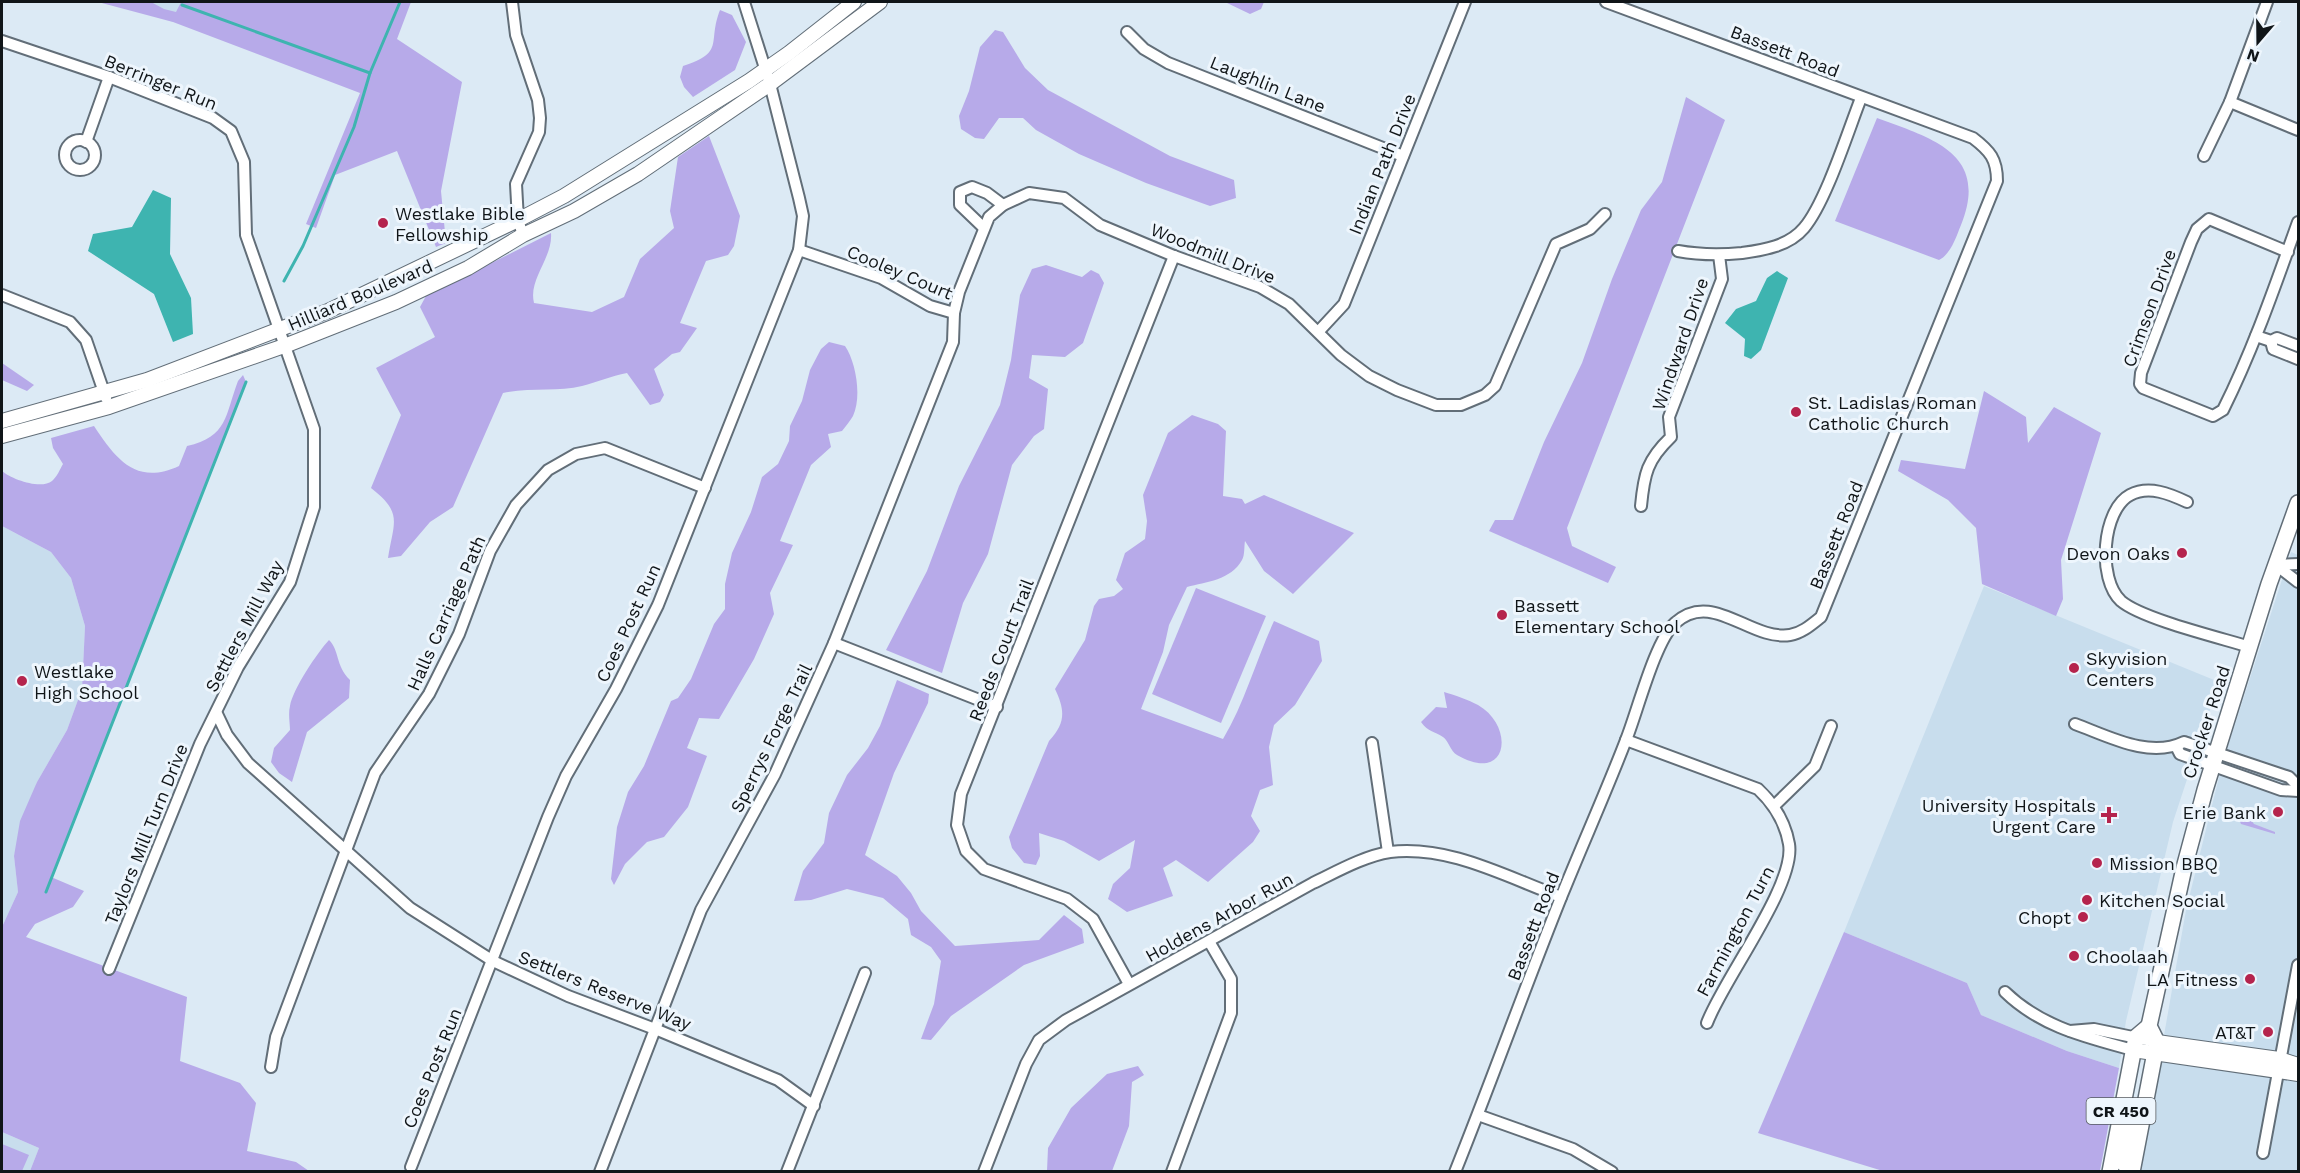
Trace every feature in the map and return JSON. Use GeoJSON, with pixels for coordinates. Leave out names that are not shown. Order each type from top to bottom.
{"type":"FeatureCollection","features":[{"type":"Feature","properties":{"kind":"main road","name":"Hilliard Boulevard"},"geometry":{"type":"LineString","coordinates":[[2,422],[147,380],[280,329],[328,310],[518,220],[564,196],[768,78],[854,2]]}},
{"type":"Feature","properties":{"kind":"main road","name":"Hilliard Boulevard"},"geometry":{"type":"LineString","coordinates":[[2,436],[109,406],[286,345],[407,297],[468,268],[638,174],[768,78],[880,2]]}},
{"type":"Feature","properties":{"kind":"main road","name":"Crocker Road"},"geometry":{"type":"LineString","coordinates":[[2144,1046],[2187,854],[2276,565],[2298,503]]}},
{"type":"Feature","properties":{"kind":"main road"},"geometry":{"type":"LineString","coordinates":[[2125,1172],[2123,1167],[2129,1111],[2144,1046],[2278,1065],[2298,1065]]}},
{"type":"Feature","properties":{"kind":"main road","name":"CR 450"},"geometry":{"type":"LineString","coordinates":[[2110,1172],[2144,1046]]}},
{"type":"Feature","properties":{"kind":"main road","name":"CR 450"},"geometry":{"type":"LineString","coordinates":[[2132,1172],[2144,1046]]}},
{"type":"Feature","properties":{"kind":"main road"},"geometry":{"type":"LineString","coordinates":[[2278,1065],[2298,1074]]}},
{"type":"Feature","properties":{"kind":"street"},"geometry":{"type":"LineString","coordinates":[[512,2],[516,35],[537,100],[540,118],[539,132],[516,184],[518,220],[524,235]]}},
{"type":"Feature","properties":{"kind":"street","name":"Coes Post Run"},"geometry":{"type":"LineString","coordinates":[[411,1167],[557,797],[658,605],[799,250],[803,216],[768,78],[744,2]]}},
{"type":"Feature","properties":{"kind":"street","name":"Indian Path Drive"},"geometry":{"type":"LineString","coordinates":[[1319,331],[1344,304],[1466,2]]}},
{"type":"Feature","properties":{"kind":"street","name":"Bassett Road"},"geometry":{"type":"LineString","coordinates":[[1455,1172],[1561,897],[1626,740],[1659,649],[1673,624],[1691,611],[1710,611],[1773,634],[1789,635],[1805,630],[1821,617],[1997,181],[1997,164],[1989,150],[1973,138],[1606,2]]}},
{"type":"Feature","properties":{"kind":"street"},"geometry":{"type":"LineString","coordinates":[[2204,156],[2230,102],[2267,2]]}},
{"type":"Feature","properties":{"kind":"street","name":"Laughlin Lane"},"geometry":{"type":"LineString","coordinates":[[1127,32],[1143,49],[1168,63],[1403,156]]}},
{"type":"Feature","properties":{"kind":"street","name":"Berringer Run"},"geometry":{"type":"LineString","coordinates":[[2,41],[109,77],[213,118],[231,131],[244,162],[246,235],[286,345]]}},
{"type":"Feature","properties":{"kind":"street"},"geometry":{"type":"LineString","coordinates":[[86,142],[109,77]]}},
{"type":"Feature","properties":{"kind":"street"},"geometry":{"type":"LineString","coordinates":[[1678,251],[1719,255],[1773,247],[1803,228],[1815,213],[1861,98]]}},
{"type":"Feature","properties":{"kind":"street"},"geometry":{"type":"LineString","coordinates":[[2230,102],[2298,130]]}},
{"type":"Feature","properties":{"kind":"street"},"geometry":{"type":"LineString","coordinates":[[984,228],[960,205],[960,192],[972,187],[987,193],[1003,205]]}},
{"type":"Feature","properties":{"kind":"street","name":"Woodmill Drive"},"geometry":{"type":"LineString","coordinates":[[1003,205],[1029,193],[1064,198],[1100,225],[1174,256],[1260,287],[1290,304],[1341,354],[1369,376],[1436,405],[1461,405],[1485,395],[1495,386],[1556,244],[1590,230],[1605,214]]}},
{"type":"Feature","properties":{"kind":"street","name":"Sperrys Forge Trail"},"geometry":{"type":"LineString","coordinates":[[600,1172],[701,910],[775,774],[834,644],[953,342],[954,313],[959,292],[989,217],[1003,205]]}},
{"type":"Feature","properties":{"kind":"street","name":"Crimson Drive"},"geometry":{"type":"LineString","coordinates":[[2256,336],[2236,384],[2223,410],[2217,415],[2212,416],[2143,388],[2140,384],[2141,373],[2178,275],[2201,225],[2209,219],[2288,252]]}},
{"type":"Feature","properties":{"kind":"street"},"geometry":{"type":"LineString","coordinates":[[2298,222],[2256,336],[2271,341],[2277,338],[2298,346]]}},
{"type":"Feature","properties":{"kind":"street","name":"Cooley Court"},"geometry":{"type":"LineString","coordinates":[[799,250],[881,278],[930,306],[954,313]]}},
{"type":"Feature","properties":{"kind":"street","name":"Windward Drive"},"geometry":{"type":"LineString","coordinates":[[1641,506],[1644,474],[1657,450],[1671,437],[1669,417],[1722,279],[1719,255]]}},
{"type":"Feature","properties":{"kind":"street","name":"Reeds Court Trail"},"geometry":{"type":"LineString","coordinates":[[1129,984],[1093,919],[1067,899],[984,869],[966,851],[957,825],[961,794],[1174,256]]}},
{"type":"Feature","properties":{"kind":"street"},"geometry":{"type":"LineString","coordinates":[[2,295],[70,322],[86,340],[109,406]]}},
{"type":"Feature","properties":{"kind":"street"},"geometry":{"type":"LineString","coordinates":[[2271,341],[2273,348],[2298,359]]}},
{"type":"Feature","properties":{"kind":"street","name":"Settlers Mill Way"},"geometry":{"type":"LineString","coordinates":[[217,714],[238,667],[290,582],[314,507],[315,429],[286,345]]}},
{"type":"Feature","properties":{"kind":"street","name":"Halls Carriage Path"},"geometry":{"type":"LineString","coordinates":[[271,1067],[276,1037],[375,773],[429,694],[459,634],[490,551],[516,505],[548,470],[576,454],[605,448],[705,488]]}},
{"type":"Feature","properties":{"kind":"street"},"geometry":{"type":"LineString","coordinates":[[2187,502],[2151,489],[2132,494],[2124,500],[2115,516],[2104,552],[2107,581],[2120,600],[2147,614],[2250,648]]}},
{"type":"Feature","properties":{"kind":"street"},"geometry":{"type":"LineString","coordinates":[[2276,565],[2298,564]]}},
{"type":"Feature","properties":{"kind":"street"},"geometry":{"type":"LineString","coordinates":[[2276,565],[2298,582]]}},
{"type":"Feature","properties":{"kind":"street"},"geometry":{"type":"LineString","coordinates":[[834,644],[997,707]]}},
{"type":"Feature","properties":{"kind":"street","name":"Settlers Reserve Way"},"geometry":{"type":"LineString","coordinates":[[217,714],[227,735],[248,763],[410,908],[493,961],[568,996],[778,1080],[814,1106]]}},
{"type":"Feature","properties":{"kind":"street","name":"Taylors Mill Turn Drive"},"geometry":{"type":"LineString","coordinates":[[109,969],[200,744],[217,714]]}},
{"type":"Feature","properties":{"kind":"street"},"geometry":{"type":"LineString","coordinates":[[2075,724],[2150,748],[2176,746],[2184,742],[2281,790],[2298,791]]}},
{"type":"Feature","properties":{"kind":"street"},"geometry":{"type":"LineString","coordinates":[[1626,740],[1758,789],[1775,805],[1815,766],[1831,726]]}},
{"type":"Feature","properties":{"kind":"street"},"geometry":{"type":"LineString","coordinates":[[1372,743],[1389,852]]}},
{"type":"Feature","properties":{"kind":"street"},"geometry":{"type":"LineString","coordinates":[[2215,759],[2289,777],[2298,786]]}},
{"type":"Feature","properties":{"kind":"street","name":"Farmington Turn"},"geometry":{"type":"LineString","coordinates":[[1707,1023],[1716,999],[1738,968],[1787,871],[1790,845],[1775,805]]}},
{"type":"Feature","properties":{"kind":"street","name":"Holdens Arbor Run"},"geometry":{"type":"LineString","coordinates":[[984,1172],[1026,1064],[1039,1040],[1066,1020],[1129,984],[1210,943],[1313,883],[1354,864],[1389,852],[1436,852],[1484,866],[1561,897]]}},
{"type":"Feature","properties":{"kind":"street"},"geometry":{"type":"LineString","coordinates":[[1172,1172],[1231,1013],[1231,979],[1210,943]]}},
{"type":"Feature","properties":{"kind":"street"},"geometry":{"type":"LineString","coordinates":[[2263,1153],[2298,965]]}},
{"type":"Feature","properties":{"kind":"street"},"geometry":{"type":"LineString","coordinates":[[788,1172],[865,973]]}},
{"type":"Feature","properties":{"kind":"street"},"geometry":{"type":"LineString","coordinates":[[2005,992],[2036,1017],[2089,1040],[2144,1046]]}},
{"type":"Feature","properties":{"kind":"street"},"geometry":{"type":"LineString","coordinates":[[1478,1115],[1573,1149],[1612,1172]]}},
{"type":"Feature","properties":{"kind":"shaded area"},"geometry":{"type":"Polygon","coordinates":[[[98,2],[151,2],[176,12],[181,2],[411,2],[397,39],[462,82],[441,191],[446,243],[436,247],[397,151],[335,175],[316,228],[306,224],[360,93],[173,22],[98,2]]]}},
{"type":"Feature","properties":{"kind":"shaded area"},"geometry":{"type":"Polygon","coordinates":[[[117,2],[181,2],[173,22],[117,2]]]}},
{"type":"Feature","properties":{"kind":"shaded area"},"geometry":{"type":"Polygon","coordinates":[[[1225,2],[1264,2],[1261,9],[1250,14],[1225,2]]]}},
{"type":"Feature","properties":{"kind":"shaded area"},"geometry":{"type":"Polygon","coordinates":[[[720,10],[732,15],[746,42],[735,70],[693,97],[684,87],[680,77],[683,66],[705,56],[710,51],[720,10]]]}},
{"type":"Feature","properties":{"kind":"shaded area"},"geometry":{"type":"Polygon","coordinates":[[[995,30],[1003,32],[1025,68],[1048,90],[1170,156],[1234,180],[1236,198],[1210,206],[1146,183],[1079,154],[1036,130],[1023,118],[999,118],[984,139],[975,138],[961,129],[959,116],[969,91],[980,47],[995,30]]]}},
{"type":"Feature","properties":{"kind":"shaded area"},"geometry":{"type":"Polygon","coordinates":[[[1686,97],[1725,120],[1567,528],[1572,546],[1616,567],[1608,583],[1489,531],[1495,520],[1513,520],[1544,442],[1582,363],[1612,279],[1641,210],[1662,182],[1686,97]]]}},
{"type":"Feature","properties":{"kind":"shaded area"},"geometry":{"type":"Polygon","coordinates":[[[1877,118],[1917,133],[1950,152],[1961,165],[1968,181],[1968,201],[1961,225],[1953,245],[1939,260],[1835,221],[1877,118]]]}},
{"type":"Feature","properties":{"kind":"shaded area"},"geometry":{"type":"Polygon","coordinates":[[[709,136],[740,216],[734,246],[728,255],[706,261],[680,323],[697,328],[680,352],[672,354],[654,369],[664,395],[660,402],[650,405],[627,373],[573,388],[503,393],[453,507],[430,522],[401,556],[388,558],[394,518],[388,504],[371,488],[401,415],[376,368],[435,337],[420,307],[426,296],[551,233],[551,242],[534,285],[534,303],[592,312],[624,297],[640,259],[674,228],[670,211],[678,157],[709,136]]]}},
{"type":"Feature","properties":{"kind":"shaded area"},"geometry":{"type":"Polygon","coordinates":[[[153,190],[171,198],[170,254],[191,298],[193,334],[173,342],[154,294],[88,251],[93,234],[132,227],[153,190]]]}},
{"type":"Feature","properties":{"kind":"shaded area"},"geometry":{"type":"Polygon","coordinates":[[[1046,265],[1082,277],[1091,270],[1099,274],[1104,283],[1083,343],[1065,357],[1032,355],[1029,378],[1048,389],[1044,429],[1034,436],[1012,465],[988,554],[963,603],[942,673],[886,650],[927,571],[959,486],[1000,405],[1011,360],[1020,295],[1032,269],[1046,265]]]}},
{"type":"Feature","properties":{"kind":"shaded area"},"geometry":{"type":"Polygon","coordinates":[[[1777,271],[1788,278],[1761,350],[1751,359],[1744,356],[1745,339],[1725,323],[1736,309],[1756,301],[1767,278],[1777,271]]]}},
{"type":"Feature","properties":{"kind":"shaded area"},"geometry":{"type":"Polygon","coordinates":[[[829,342],[845,346],[855,370],[857,399],[853,416],[842,431],[828,434],[831,447],[811,465],[780,541],[793,545],[770,593],[774,614],[754,659],[719,719],[699,718],[687,748],[707,756],[688,807],[664,837],[647,842],[625,864],[614,885],[611,879],[617,827],[628,792],[644,766],[671,701],[678,698],[691,679],[714,624],[725,609],[725,584],[732,553],[751,512],[762,477],[778,464],[789,441],[790,426],[802,401],[810,370],[821,349],[829,342]]]}},
{"type":"Feature","properties":{"kind":"shaded area"},"geometry":{"type":"Polygon","coordinates":[[[2,363],[34,385],[27,391],[2,380],[2,363]]]}},
{"type":"Feature","properties":{"kind":"shaded area"},"geometry":{"type":"Polygon","coordinates":[[[243,375],[246,382],[51,877],[84,891],[73,907],[35,924],[26,937],[187,997],[180,1061],[240,1083],[256,1103],[247,1151],[296,1162],[309,1171],[30,1171],[39,1148],[2,1132],[2,927],[18,892],[14,856],[20,821],[37,782],[67,730],[82,689],[85,626],[71,578],[51,552],[2,526],[2,471],[34,484],[52,481],[63,464],[53,448],[51,438],[94,426],[119,458],[139,471],[151,473],[179,466],[187,446],[210,437],[223,423],[238,381],[243,375]]]}},
{"type":"Feature","properties":{"kind":"shaded area"},"geometry":{"type":"Polygon","coordinates":[[[1984,391],[2026,417],[2028,443],[2054,407],[2101,433],[2061,560],[2063,599],[2056,616],[1982,584],[1976,528],[1948,500],[1898,471],[1901,460],[1965,469],[1984,391]]]}},
{"type":"Feature","properties":{"kind":"shaded area"},"geometry":{"type":"Polygon","coordinates":[[[1192,415],[1218,424],[1226,431],[1223,496],[1242,499],[1245,504],[1264,495],[1354,533],[1293,594],[1264,571],[1245,541],[1243,558],[1231,572],[1218,579],[1187,587],[1169,625],[1163,652],[1141,709],[1223,739],[1238,710],[1274,621],[1319,641],[1322,661],[1295,705],[1274,725],[1269,747],[1273,785],[1260,790],[1251,816],[1260,831],[1253,842],[1208,882],[1176,860],[1163,868],[1173,896],[1127,912],[1108,899],[1113,884],[1130,868],[1135,840],[1099,861],[1064,841],[1039,833],[1040,856],[1036,865],[1024,863],[1012,848],[1009,837],[1049,741],[1061,722],[1061,703],[1055,689],[1085,640],[1094,606],[1099,599],[1114,596],[1123,589],[1116,580],[1125,553],[1145,539],[1147,521],[1143,495],[1168,433],[1192,415]]]}},
{"type":"Feature","properties":{"kind":"shaded area"},"geometry":{"type":"Polygon","coordinates":[[[2,526],[51,552],[71,578],[85,626],[82,689],[67,730],[37,782],[14,856],[18,892],[2,927],[2,526]]]}},
{"type":"Feature","properties":{"kind":"shaded area"},"geometry":{"type":"Polygon","coordinates":[[[2291,552],[2298,555],[2298,1171],[2140,1172],[2186,910],[2223,761],[2291,552]]]}},
{"type":"Feature","properties":{"kind":"shaded area"},"geometry":{"type":"Polygon","coordinates":[[[1984,586],[2219,682],[2173,822],[2126,1021],[2119,1068],[2067,1051],[1981,1015],[1967,983],[1844,932],[1984,586]]]}},
{"type":"Feature","properties":{"kind":"shaded area"},"geometry":{"type":"Polygon","coordinates":[[[1196,588],[1266,616],[1221,723],[1152,694],[1196,588]]]}},
{"type":"Feature","properties":{"kind":"shaded area"},"geometry":{"type":"Polygon","coordinates":[[[329,640],[342,669],[350,680],[349,698],[307,732],[292,782],[279,773],[271,762],[274,748],[290,730],[289,709],[300,681],[329,640]]]}},
{"type":"Feature","properties":{"kind":"shaded area"},"geometry":{"type":"Polygon","coordinates":[[[897,680],[929,694],[928,703],[894,773],[865,855],[897,876],[911,893],[921,911],[955,946],[1039,940],[1064,915],[1082,929],[1084,943],[1024,965],[951,1016],[931,1040],[921,1039],[934,1004],[941,961],[931,947],[911,935],[908,919],[883,898],[847,889],[811,900],[794,901],[803,871],[824,843],[829,813],[847,775],[868,748],[880,726],[897,680]]]}},
{"type":"Feature","properties":{"kind":"shaded area"},"geometry":{"type":"Polygon","coordinates":[[[1444,692],[1474,703],[1490,714],[1498,726],[1501,738],[1501,749],[1496,758],[1487,763],[1474,762],[1457,755],[1445,739],[1429,730],[1421,722],[1436,707],[1447,708],[1444,692]]]}},
{"type":"Feature","properties":{"kind":"shaded area"},"geometry":{"type":"Polygon","coordinates":[[[2246,813],[2254,824],[2275,832],[2275,834],[2241,824],[2239,819],[2241,814],[2246,813]]]}},
{"type":"Feature","properties":{"kind":"shaded area"},"geometry":{"type":"Polygon","coordinates":[[[1844,932],[1967,983],[1981,1015],[2067,1051],[2119,1068],[2100,1171],[1883,1171],[1758,1133],[1844,932]]]}},
{"type":"Feature","properties":{"kind":"shaded area"},"geometry":{"type":"Polygon","coordinates":[[[1138,1066],[1144,1075],[1132,1082],[1129,1126],[1112,1171],[1047,1171],[1048,1148],[1071,1108],[1107,1074],[1138,1066]]]}},
{"type":"Feature","properties":{"kind":"shaded area"},"geometry":{"type":"Polygon","coordinates":[[[2,1132],[39,1148],[30,1171],[2,1171],[2,1132]]]}},
{"type":"Feature","properties":{"kind":"shaded area"},"geometry":{"type":"Polygon","coordinates":[[[2,1144],[29,1155],[22,1171],[2,1171],[2,1144]]]}},
{"type":"Feature","properties":{"kind":"waterway"},"geometry":{"type":"LineString","coordinates":[[284,281],[303,246],[354,127],[370,73],[400,2]]}},
{"type":"Feature","properties":{"kind":"waterway"},"geometry":{"type":"LineString","coordinates":[[182,5],[370,73]]}},
{"type":"Feature","properties":{"kind":"waterway"},"geometry":{"type":"LineString","coordinates":[[46,892],[246,382]]}},
{"type":"Feature","properties":{"kind":"place","name":"Westlake Bible Fellowship"},"geometry":{"type":"Point","coordinates":[383,223]}},
{"type":"Feature","properties":{"kind":"place","name":"St. Ladislas Roman Catholic Church"},"geometry":{"type":"Point","coordinates":[1796,412]}},
{"type":"Feature","properties":{"kind":"place","name":"Devon Oaks"},"geometry":{"type":"Point","coordinates":[2182,553]}},
{"type":"Feature","properties":{"kind":"place","name":"Bassett Elementary School"},"geometry":{"type":"Point","coordinates":[1502,615]}},
{"type":"Feature","properties":{"kind":"place","name":"Skyvision Centers"},"geometry":{"type":"Point","coordinates":[2074,668]}},
{"type":"Feature","properties":{"kind":"place","name":"Westlake High School"},"geometry":{"type":"Point","coordinates":[22,681]}},
{"type":"Feature","properties":{"kind":"place","name":"Erie Bank"},"geometry":{"type":"Point","coordinates":[2278,812]}},
{"type":"Feature","properties":{"kind":"place","name":"University Hospitals Urgent Care"},"geometry":{"type":"Point","coordinates":[2109,815]}},
{"type":"Feature","properties":{"kind":"place","name":"Mission BBQ"},"geometry":{"type":"Point","coordinates":[2097,863]}},
{"type":"Feature","properties":{"kind":"place","name":"Kitchen Social"},"geometry":{"type":"Point","coordinates":[2087,900]}},
{"type":"Feature","properties":{"kind":"place","name":"Chopt"},"geometry":{"type":"Point","coordinates":[2083,917]}},
{"type":"Feature","properties":{"kind":"place","name":"Choolaah"},"geometry":{"type":"Point","coordinates":[2074,956]}},
{"type":"Feature","properties":{"kind":"place","name":"LA Fitness"},"geometry":{"type":"Point","coordinates":[2250,979]}},
{"type":"Feature","properties":{"kind":"place","name":"AT&T"},"geometry":{"type":"Point","coordinates":[2268,1032]}}]}
